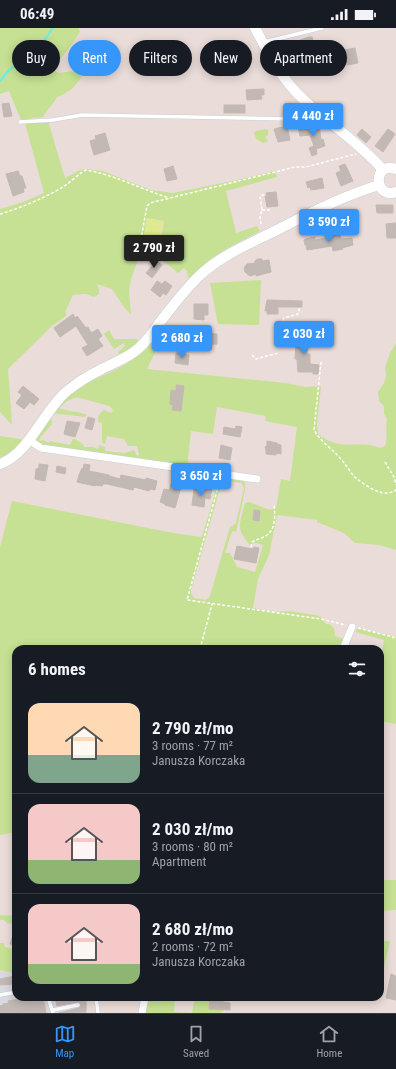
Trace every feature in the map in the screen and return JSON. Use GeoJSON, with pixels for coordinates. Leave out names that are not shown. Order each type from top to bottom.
{"type":"FeatureCollection","features":[{"type":"Feature","properties":{"kind":"street"},"geometry":{"type":"LineString","coordinates":[[255,28],[262,40]]}},
{"type":"Feature","properties":{"kind":"street"},"geometry":{"type":"LineString","coordinates":[[284,76],[298,94],[321,116],[365,152],[383,170]]}},
{"type":"Feature","properties":{"kind":"street"},"geometry":{"type":"LineString","coordinates":[[396,169],[390,168],[383,170],[379,177],[379,185],[382,190],[388,193],[396,192]]}},
{"type":"Feature","properties":{"kind":"street"},"geometry":{"type":"LineString","coordinates":[[0,464],[13,457],[29,440],[56,402],[67,391],[83,379],[130,355],[139,348],[184,291],[205,271],[232,252],[349,193],[379,185]]}},
{"type":"Feature","properties":{"kind":"street"},"geometry":{"type":"LineString","coordinates":[[29,440],[41,448],[257,479]]}},
{"type":"Feature","properties":{"kind":"street"},"geometry":{"type":"LineString","coordinates":[[345,645],[352,627]]}},
{"type":"Feature","properties":{"kind":"street"},"geometry":{"type":"LineString","coordinates":[[142,1013],[144,1001]]}},
{"type":"Feature","properties":{"kind":"lane"},"geometry":{"type":"LineString","coordinates":[[271,40],[322,28]]}},
{"type":"Feature","properties":{"kind":"lane"},"geometry":{"type":"LineString","coordinates":[[20,122],[82,116],[293,119]]}},
{"type":"Feature","properties":{"kind":"lane"},"geometry":{"type":"LineString","coordinates":[[0,995],[12,993]]}},
{"type":"Feature","properties":{"kind":"lane"},"geometry":{"type":"LineString","coordinates":[[49,1001],[53,1012],[78,1005]]}},
{"type":"Feature","properties":{"kind":"lane"},"geometry":{"type":"LineString","coordinates":[[96,1001],[98,1013]]}},
{"type":"Feature","properties":{"kind":"path"},"geometry":{"type":"LineString","coordinates":[[138,255],[147,206],[150,203],[295,167],[306,167],[365,152]]}},
{"type":"Feature","properties":{"kind":"path"},"geometry":{"type":"LineString","coordinates":[[0,214],[31,202],[59,188],[86,170],[98,172],[119,179],[169,198]]}},
{"type":"Feature","properties":{"kind":"path"},"geometry":{"type":"LineString","coordinates":[[261,224],[260,217],[262,210],[260,196],[266,194]]}},
{"type":"Feature","properties":{"kind":"path"},"geometry":{"type":"LineString","coordinates":[[262,210],[272,210]]}},
{"type":"Feature","properties":{"kind":"path"},"geometry":{"type":"LineString","coordinates":[[281,325],[284,318],[298,314],[300,307]]}},
{"type":"Feature","properties":{"kind":"path"},"geometry":{"type":"LineString","coordinates":[[294,324],[294,332]]}},
{"type":"Feature","properties":{"kind":"path"},"geometry":{"type":"LineString","coordinates":[[252,355],[256,359],[279,354]]}},
{"type":"Feature","properties":{"kind":"path"},"geometry":{"type":"LineString","coordinates":[[320,362],[314,430],[319,439],[347,465],[357,478],[383,494],[391,494],[396,490],[396,486],[394,477],[385,462]]}},
{"type":"Feature","properties":{"kind":"path"},"geometry":{"type":"LineString","coordinates":[[222,474],[187,600],[321,619],[396,638]]}},
{"type":"Feature","properties":{"kind":"path"},"geometry":{"type":"LineString","coordinates":[[250,547],[252,542],[266,536],[270,531],[275,518],[274,504]]}},
{"type":"Feature","properties":{"kind":"path"},"geometry":{"type":"LineString","coordinates":[[201,645],[212,604]]}},
{"type":"Feature","properties":{"kind":"shaded area"},"geometry":{"type":"Polygon","coordinates":[[[0,971],[12,974],[12,1001],[87,1001],[87,1013],[0,1013],[0,971]]]}},
{"type":"Feature","properties":{"kind":"green space"},"geometry":{"type":"Polygon","coordinates":[[[0,28],[79,28],[80,32],[74,40],[68,40],[68,49],[60,60],[60,40],[12,40],[12,76],[60,76],[60,73],[68,72],[68,76],[82,76],[71,89],[65,94],[57,97],[43,117],[21,120],[9,91],[0,94],[0,28]]]}},
{"type":"Feature","properties":{"kind":"green space"},"geometry":{"type":"Polygon","coordinates":[[[48,121],[65,178],[80,170],[87,169],[103,171],[151,190],[173,193],[275,171],[277,177],[226,191],[236,233],[257,226],[260,231],[209,260],[189,278],[187,271],[184,268],[178,273],[158,256],[164,221],[147,218],[142,249],[131,279],[129,290],[131,315],[112,289],[97,284],[99,294],[95,297],[86,294],[73,295],[65,312],[67,315],[52,326],[8,369],[12,425],[0,412],[0,209],[23,202],[44,193],[25,123],[48,121]]]}},
{"type":"Feature","properties":{"kind":"green space"},"geometry":{"type":"Polygon","coordinates":[[[268,130],[268,135],[265,137],[268,141],[263,143],[256,139],[254,133],[256,131],[268,130]]]}},
{"type":"Feature","properties":{"kind":"green space"},"geometry":{"type":"Polygon","coordinates":[[[147,218],[163,221],[158,253],[142,250],[147,218]]]}},
{"type":"Feature","properties":{"kind":"green space"},"geometry":{"type":"Polygon","coordinates":[[[261,280],[259,325],[218,324],[210,283],[261,280]]]}},
{"type":"Feature","properties":{"kind":"green space"},"geometry":{"type":"Polygon","coordinates":[[[164,328],[165,332],[147,369],[286,383],[305,387],[321,386],[317,424],[318,434],[335,443],[364,445],[380,448],[385,446],[386,443],[387,419],[384,414],[384,406],[379,401],[378,392],[384,383],[386,376],[385,368],[390,353],[396,343],[396,550],[379,545],[355,543],[344,533],[317,522],[317,520],[277,515],[269,555],[258,579],[253,608],[275,612],[289,611],[321,617],[326,624],[329,624],[334,628],[335,636],[343,639],[341,645],[12,645],[12,833],[0,835],[0,547],[12,501],[173,533],[202,537],[219,480],[216,475],[243,479],[245,490],[236,532],[232,531],[225,553],[230,553],[237,567],[255,572],[263,545],[253,542],[252,545],[250,545],[242,534],[240,521],[245,503],[249,502],[270,510],[276,508],[281,479],[290,481],[297,427],[265,421],[266,416],[217,407],[213,434],[191,431],[187,468],[40,446],[34,440],[48,419],[52,420],[52,424],[39,439],[40,441],[43,440],[49,443],[50,441],[70,445],[73,439],[75,439],[83,444],[84,447],[93,447],[98,449],[99,445],[105,447],[105,451],[125,453],[134,450],[137,456],[139,455],[137,446],[128,446],[124,439],[107,436],[105,444],[102,442],[102,423],[98,422],[98,416],[104,410],[111,413],[113,411],[109,406],[77,397],[67,401],[59,408],[87,415],[85,417],[52,413],[76,388],[131,361],[153,342],[161,329],[164,328]],[[222,481],[191,590],[194,598],[206,600],[210,596],[230,527],[236,523],[244,488],[242,483],[222,481]]]}},
{"type":"Feature","properties":{"kind":"green space"},"geometry":{"type":"Polygon","coordinates":[[[109,330],[114,339],[137,339],[138,342],[130,350],[119,354],[118,352],[125,346],[124,343],[114,349],[104,334],[109,330]]]}},
{"type":"Feature","properties":{"kind":"green space"},"geometry":{"type":"Polygon","coordinates":[[[0,436],[20,439],[23,442],[12,452],[0,459],[0,436]]]}},
{"type":"Feature","properties":{"kind":"green space"},"geometry":{"type":"Polygon","coordinates":[[[357,628],[396,637],[396,724],[384,722],[384,640],[356,632],[357,628]]]}},
{"type":"Feature","properties":{"kind":"green space"},"geometry":{"type":"Polygon","coordinates":[[[384,880],[396,880],[396,910],[384,911],[384,880]]]}},
{"type":"Feature","properties":{"kind":"green space"},"geometry":{"type":"Polygon","coordinates":[[[0,915],[12,916],[12,924],[7,923],[4,920],[0,920],[0,915]]]}},
{"type":"Feature","properties":{"kind":"green space"},"geometry":{"type":"Polygon","coordinates":[[[384,941],[390,941],[384,968],[384,941]]]}},
{"type":"Feature","properties":{"kind":"green space"},"geometry":{"type":"Polygon","coordinates":[[[0,943],[4,943],[5,947],[12,949],[12,973],[0,970],[0,943]]]}},
{"type":"Feature","properties":{"kind":"green space"},"geometry":{"type":"Polygon","coordinates":[[[146,1001],[175,1001],[174,1012],[192,1013],[144,1013],[146,1001]]]}},
{"type":"Feature","properties":{"kind":"green space"},"geometry":{"type":"Polygon","coordinates":[[[194,1001],[224,1001],[224,1010],[220,1013],[192,1013],[194,1001]]]}},
{"type":"Feature","properties":{"kind":"building"},"geometry":{"type":"Polygon","coordinates":[[[312,37],[313,40],[300,40],[312,37]]]}},
{"type":"Feature","properties":{"kind":"building"},"geometry":{"type":"Polygon","coordinates":[[[355,48],[358,63],[347,65],[347,49],[355,48]]]}},
{"type":"Feature","properties":{"kind":"building"},"geometry":{"type":"Polygon","coordinates":[[[264,89],[264,95],[261,95],[262,99],[247,100],[246,90],[264,89]]]}},
{"type":"Feature","properties":{"kind":"building"},"geometry":{"type":"Polygon","coordinates":[[[9,103],[12,116],[4,117],[2,104],[9,103]]]}},
{"type":"Feature","properties":{"kind":"building"},"geometry":{"type":"Polygon","coordinates":[[[224,105],[245,105],[245,113],[224,113],[224,105]]]}},
{"type":"Feature","properties":{"kind":"building"},"geometry":{"type":"Polygon","coordinates":[[[319,124],[321,140],[323,139],[325,146],[316,149],[317,154],[312,156],[309,148],[314,146],[310,135],[300,136],[298,127],[319,124]]]}},
{"type":"Feature","properties":{"kind":"building"},"geometry":{"type":"Polygon","coordinates":[[[287,126],[290,140],[278,142],[274,129],[287,126]]]}},
{"type":"Feature","properties":{"kind":"building"},"geometry":{"type":"Polygon","coordinates":[[[362,129],[371,137],[366,143],[357,135],[362,129]]]}},
{"type":"Feature","properties":{"kind":"building"},"geometry":{"type":"Polygon","coordinates":[[[388,129],[395,134],[383,152],[375,146],[388,129]]]}},
{"type":"Feature","properties":{"kind":"building"},"geometry":{"type":"Polygon","coordinates":[[[105,133],[110,150],[94,155],[90,141],[96,139],[95,136],[105,133]]]}},
{"type":"Feature","properties":{"kind":"building"},"geometry":{"type":"Polygon","coordinates":[[[345,164],[353,181],[341,186],[336,173],[341,171],[339,166],[345,164]]]}},
{"type":"Feature","properties":{"kind":"building"},"geometry":{"type":"Polygon","coordinates":[[[173,166],[177,179],[167,181],[164,169],[173,166]]]}},
{"type":"Feature","properties":{"kind":"building"},"geometry":{"type":"Polygon","coordinates":[[[18,171],[20,176],[22,176],[26,188],[23,188],[24,192],[13,196],[6,174],[18,171]]]}},
{"type":"Feature","properties":{"kind":"building"},"geometry":{"type":"Polygon","coordinates":[[[322,178],[324,188],[311,190],[310,187],[308,188],[306,182],[322,178]]]}},
{"type":"Feature","properties":{"kind":"building"},"geometry":{"type":"Polygon","coordinates":[[[276,192],[278,206],[267,207],[265,196],[267,196],[266,193],[276,192]]]}},
{"type":"Feature","properties":{"kind":"building"},"geometry":{"type":"Polygon","coordinates":[[[376,205],[393,205],[393,213],[377,213],[376,205]]]}},
{"type":"Feature","properties":{"kind":"building"},"geometry":{"type":"Polygon","coordinates":[[[396,223],[396,238],[387,238],[386,224],[396,223]]]}},
{"type":"Feature","properties":{"kind":"building"},"geometry":{"type":"Polygon","coordinates":[[[340,233],[341,239],[352,238],[353,245],[333,251],[332,246],[307,250],[305,239],[315,237],[315,240],[331,237],[330,234],[340,233]]]}},
{"type":"Feature","properties":{"kind":"building"},"geometry":{"type":"Polygon","coordinates":[[[258,259],[262,259],[262,261],[269,260],[271,272],[250,276],[245,272],[244,268],[247,264],[255,263],[258,259]]]}},
{"type":"Feature","properties":{"kind":"building"},"geometry":{"type":"Polygon","coordinates":[[[156,261],[162,265],[152,278],[146,273],[156,261]]]}},
{"type":"Feature","properties":{"kind":"building"},"geometry":{"type":"Polygon","coordinates":[[[157,281],[162,284],[165,281],[172,286],[166,295],[163,293],[160,297],[151,290],[157,281]]]}},
{"type":"Feature","properties":{"kind":"building"},"geometry":{"type":"Polygon","coordinates":[[[267,300],[302,301],[302,307],[278,307],[278,314],[267,314],[267,311],[265,311],[267,300]]]}},
{"type":"Feature","properties":{"kind":"building"},"geometry":{"type":"Polygon","coordinates":[[[194,304],[208,304],[208,315],[204,315],[204,320],[194,319],[194,304]]]}},
{"type":"Feature","properties":{"kind":"building"},"geometry":{"type":"Polygon","coordinates":[[[73,314],[75,318],[77,316],[86,328],[88,327],[91,333],[98,329],[102,336],[98,339],[103,346],[87,356],[82,348],[88,345],[76,326],[60,337],[54,328],[73,314]]]}},
{"type":"Feature","properties":{"kind":"building"},"geometry":{"type":"Polygon","coordinates":[[[297,331],[308,332],[307,354],[310,354],[310,364],[319,365],[318,374],[313,374],[313,372],[298,372],[297,359],[295,359],[297,331]]]}},
{"type":"Feature","properties":{"kind":"building"},"geometry":{"type":"Polygon","coordinates":[[[205,333],[217,334],[217,344],[204,345],[204,342],[201,340],[205,333]]]}},
{"type":"Feature","properties":{"kind":"building"},"geometry":{"type":"Polygon","coordinates":[[[176,353],[189,355],[188,365],[175,363],[176,353]]]}},
{"type":"Feature","properties":{"kind":"building"},"geometry":{"type":"Polygon","coordinates":[[[176,385],[184,386],[181,411],[172,410],[173,405],[170,404],[171,390],[176,391],[176,385]]]}},
{"type":"Feature","properties":{"kind":"building"},"geometry":{"type":"Polygon","coordinates":[[[23,386],[39,399],[34,405],[30,402],[24,409],[16,403],[22,395],[18,392],[23,386]]]}},
{"type":"Feature","properties":{"kind":"building"},"geometry":{"type":"Polygon","coordinates":[[[88,417],[95,419],[92,430],[85,428],[88,417]]]}},
{"type":"Feature","properties":{"kind":"building"},"geometry":{"type":"Polygon","coordinates":[[[67,421],[80,423],[75,437],[64,434],[67,421]]]}},
{"type":"Feature","properties":{"kind":"building"},"geometry":{"type":"Polygon","coordinates":[[[236,426],[242,427],[240,437],[223,434],[224,427],[235,429],[236,426]]]}},
{"type":"Feature","properties":{"kind":"building"},"geometry":{"type":"Polygon","coordinates":[[[267,441],[281,445],[281,454],[266,454],[265,447],[267,445],[267,441]]]}},
{"type":"Feature","properties":{"kind":"building"},"geometry":{"type":"Polygon","coordinates":[[[221,445],[232,448],[230,460],[219,458],[221,445]]]}},
{"type":"Feature","properties":{"kind":"building"},"geometry":{"type":"Polygon","coordinates":[[[39,464],[48,465],[45,481],[35,479],[36,469],[39,468],[39,464]]]}},
{"type":"Feature","properties":{"kind":"building"},"geometry":{"type":"Polygon","coordinates":[[[84,464],[90,465],[89,471],[120,479],[121,475],[157,481],[155,490],[150,489],[149,491],[134,487],[133,490],[107,484],[95,486],[77,482],[84,464]]]}},
{"type":"Feature","properties":{"kind":"building"},"geometry":{"type":"Polygon","coordinates":[[[57,466],[66,468],[65,474],[56,472],[57,466]]]}},
{"type":"Feature","properties":{"kind":"building"},"geometry":{"type":"Polygon","coordinates":[[[171,484],[181,487],[175,508],[160,502],[164,489],[169,490],[171,484]]]}},
{"type":"Feature","properties":{"kind":"building"},"geometry":{"type":"Polygon","coordinates":[[[205,487],[212,488],[210,499],[205,498],[204,507],[192,505],[194,489],[204,491],[205,487]]]}},
{"type":"Feature","properties":{"kind":"building"},"geometry":{"type":"Polygon","coordinates":[[[254,510],[260,511],[259,521],[253,520],[254,510]]]}},
{"type":"Feature","properties":{"kind":"building"},"geometry":{"type":"Polygon","coordinates":[[[237,546],[253,549],[254,547],[259,548],[256,563],[234,559],[237,546]]]}},
{"type":"Feature","properties":{"kind":"building"},"geometry":{"type":"Polygon","coordinates":[[[391,974],[396,976],[396,1000],[386,998],[391,974]]]}},
{"type":"Feature","properties":{"kind":"building"},"geometry":{"type":"Polygon","coordinates":[[[12,977],[12,984],[0,985],[0,979],[12,977]]]}},
{"type":"Feature","properties":{"kind":"building"},"geometry":{"type":"Polygon","coordinates":[[[8,1001],[44,1001],[46,1013],[0,1013],[0,1006],[9,1003],[8,1001]]]}},
{"type":"Feature","properties":{"kind":"building"},"geometry":{"type":"Polygon","coordinates":[[[56,1001],[86,1001],[86,1012],[59,1013],[79,1008],[81,1004],[77,1002],[57,1006],[56,1001]]]}},
{"type":"Feature","properties":{"kind":"building"},"geometry":{"type":"Polygon","coordinates":[[[210,1001],[230,1003],[230,1010],[209,1009],[210,1001]]]}},
{"type":"Feature","properties":{"kind":"waterway"},"geometry":{"type":"LineString","coordinates":[[0,81],[9,70],[35,53],[53,28]]}}]}
